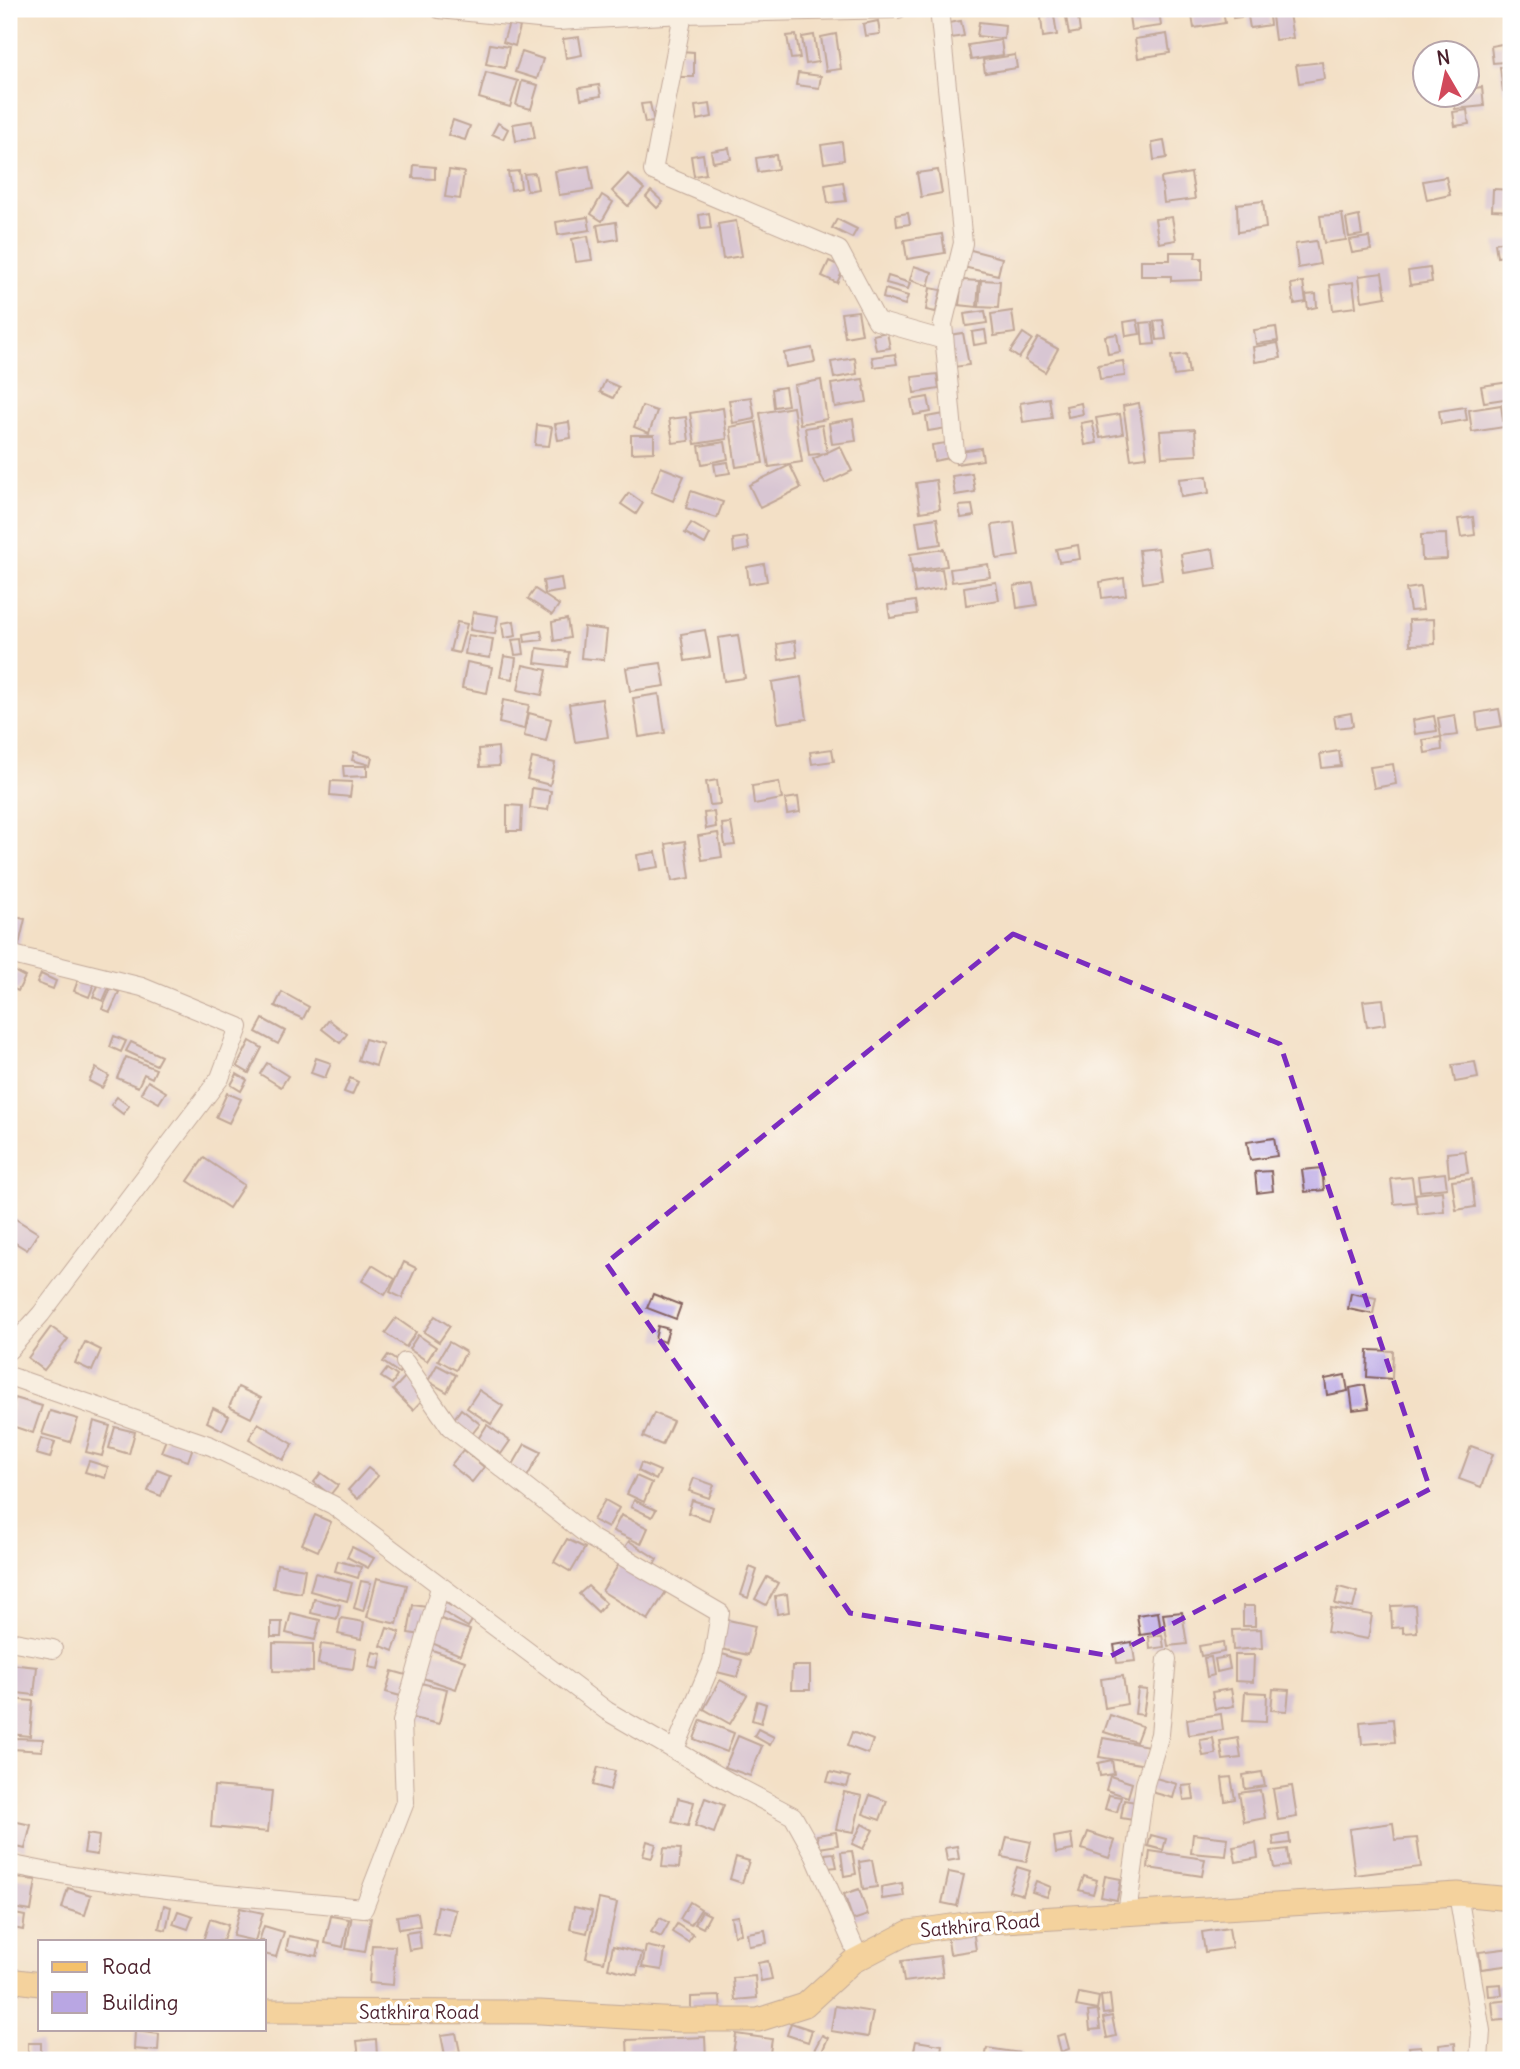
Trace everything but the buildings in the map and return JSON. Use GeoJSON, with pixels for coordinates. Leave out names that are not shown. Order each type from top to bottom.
{"type":"FeatureCollection","features":[{"type":"Feature","properties":{"kind":"main road","name":"Satkhira Road"},"geometry":{"type":"LineString","coordinates":[[266,2011],[540,2012],[680,2020],[758,2020],[805,2005],[852,1962],[909,1932],[972,1923],[1458,1894],[1511,1899]]}},
{"type":"Feature","properties":{"kind":"main road"},"geometry":{"type":"LineString","coordinates":[[9,1980],[38,1984]]}},
{"type":"Feature","properties":{"kind":"street"},"geometry":{"type":"LineString","coordinates":[[439,9],[558,21],[683,14],[898,9]]}},
{"type":"Feature","properties":{"kind":"street"},"geometry":{"type":"LineString","coordinates":[[939,9],[962,243],[943,324],[955,453]]}},
{"type":"Feature","properties":{"kind":"street"},"geometry":{"type":"LineString","coordinates":[[683,14],[653,171],[839,250],[877,321],[944,340]]}},
{"type":"Feature","properties":{"kind":"street"},"geometry":{"type":"LineString","coordinates":[[9,954],[142,987],[239,1027],[220,1078],[41,1314],[9,1350]]}},
{"type":"Feature","properties":{"kind":"street"},"geometry":{"type":"LineString","coordinates":[[405,1363],[450,1427],[591,1538],[720,1613],[712,1662],[675,1749]]}},
{"type":"Feature","properties":{"kind":"street"},"geometry":{"type":"LineString","coordinates":[[9,1376],[211,1446],[333,1504],[607,1711],[793,1816],[813,1852],[859,1958]]}},
{"type":"Feature","properties":{"kind":"street"},"geometry":{"type":"LineString","coordinates":[[9,1864],[139,1886],[364,1908],[405,1802],[402,1722],[440,1587]]}},
{"type":"Feature","properties":{"kind":"street"},"geometry":{"type":"LineString","coordinates":[[9,1641],[53,1649]]}},
{"type":"Feature","properties":{"kind":"street"},"geometry":{"type":"LineString","coordinates":[[1126,1914],[1145,1784],[1160,1734],[1167,1659]]}},
{"type":"Feature","properties":{"kind":"street"},"geometry":{"type":"LineString","coordinates":[[1458,1894],[1481,2031],[1479,2060]]}},
{"type":"Feature","properties":{"kind":"highlighted area"},"geometry":{"type":"Polygon","coordinates":[[[1013,934],[1280,1044],[1430,1489],[1111,1656],[850,1613],[606,1263],[1013,934]]]}}]}
